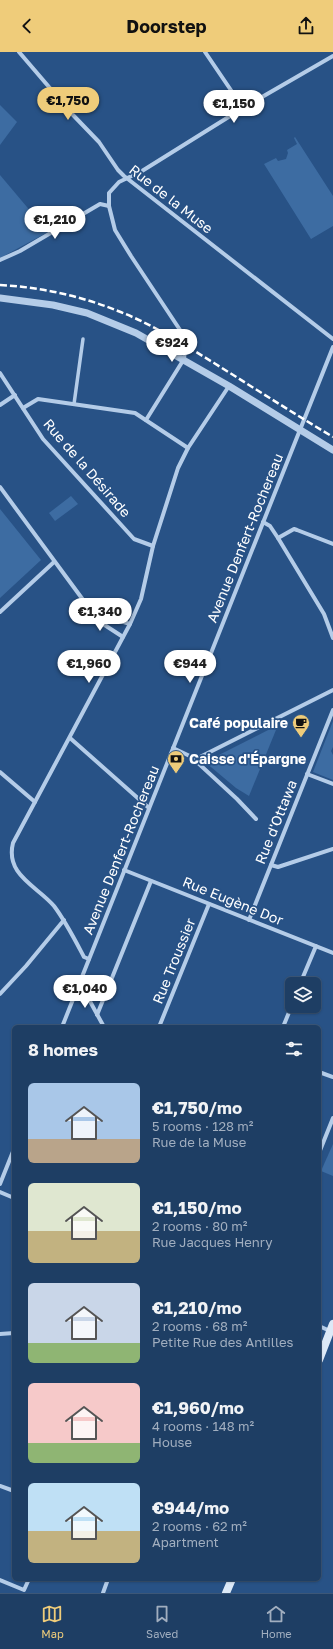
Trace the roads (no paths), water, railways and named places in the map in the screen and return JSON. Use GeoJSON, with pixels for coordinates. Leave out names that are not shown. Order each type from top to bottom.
{"type":"FeatureCollection","features":[{"type":"Feature","properties":{"kind":"main road"},"geometry":{"type":"LineString","coordinates":[[321,1355],[332,1327]]}},
{"type":"Feature","properties":{"kind":"main road"},"geometry":{"type":"LineString","coordinates":[[226,1593],[231,1581]]}},
{"type":"Feature","properties":{"kind":"street","name":"Rue de la Muse"},"geometry":{"type":"LineString","coordinates":[[19,52],[98,142],[118,170],[127,179],[333,339]]}},
{"type":"Feature","properties":{"kind":"street"},"geometry":{"type":"LineString","coordinates":[[205,52],[243,108]]}},
{"type":"Feature","properties":{"kind":"street"},"geometry":{"type":"LineString","coordinates":[[146,420],[184,359],[186,339],[131,256],[116,230],[109,206],[109,193],[119,182],[127,179],[243,108],[333,56]]}},
{"type":"Feature","properties":{"kind":"street"},"geometry":{"type":"LineString","coordinates":[[0,260],[20,251],[100,204],[109,206]]}},
{"type":"Feature","properties":{"kind":"street"},"geometry":{"type":"LineString","coordinates":[[0,298],[53,305],[87,313],[136,333],[184,359],[333,450]]}},
{"type":"Feature","properties":{"kind":"street"},"geometry":{"type":"LineString","coordinates":[[74,404],[83,339]]}},
{"type":"Feature","properties":{"kind":"street","name":"Avenue Denfert-Rochereau"},"geometry":{"type":"LineString","coordinates":[[63,1025],[333,347]]}},
{"type":"Feature","properties":{"kind":"street","name":"Rue de la Désirade"},"geometry":{"type":"LineString","coordinates":[[0,373],[43,439],[134,539],[153,546]]}},
{"type":"Feature","properties":{"kind":"street"},"geometry":{"type":"LineString","coordinates":[[89,959],[84,957],[64,920],[52,905],[29,884],[12,862],[10,852],[13,842],[130,624],[140,599],[153,546],[178,468],[188,448],[229,386]]}},
{"type":"Feature","properties":{"kind":"street"},"geometry":{"type":"LineString","coordinates":[[0,405],[15,395]]}},
{"type":"Feature","properties":{"kind":"street"},"geometry":{"type":"LineString","coordinates":[[23,408],[38,400],[135,413],[188,448]]}},
{"type":"Feature","properties":{"kind":"street"},"geometry":{"type":"LineString","coordinates":[[0,488],[100,622],[123,637]]}},
{"type":"Feature","properties":{"kind":"street"},"geometry":{"type":"LineString","coordinates":[[263,522],[270,526],[278,538],[324,614],[333,638]]}},
{"type":"Feature","properties":{"kind":"street"},"geometry":{"type":"LineString","coordinates":[[278,538],[294,529],[333,544]]}},
{"type":"Feature","properties":{"kind":"street"},"geometry":{"type":"LineString","coordinates":[[0,612],[54,562]]}},
{"type":"Feature","properties":{"kind":"street"},"geometry":{"type":"LineString","coordinates":[[92,612],[130,624]]}},
{"type":"Feature","properties":{"kind":"street"},"geometry":{"type":"LineString","coordinates":[[196,759],[333,690]]}},
{"type":"Feature","properties":{"kind":"street","name":"Rue d'Ottawa"},"geometry":{"type":"LineString","coordinates":[[249,920],[333,710]]}},
{"type":"Feature","properties":{"kind":"street"},"geometry":{"type":"LineString","coordinates":[[70,738],[149,808]]}},
{"type":"Feature","properties":{"kind":"street"},"geometry":{"type":"LineString","coordinates":[[173,748],[196,759],[198,763],[256,819]]}},
{"type":"Feature","properties":{"kind":"street"},"geometry":{"type":"LineString","coordinates":[[0,772],[35,802]]}},
{"type":"Feature","properties":{"kind":"street"},"geometry":{"type":"LineString","coordinates":[[307,774],[333,784]]}},
{"type":"Feature","properties":{"kind":"street"},"geometry":{"type":"LineString","coordinates":[[271,865],[278,867],[333,849]]}},
{"type":"Feature","properties":{"kind":"street","name":"Rue Eugène Dor"},"geometry":{"type":"LineString","coordinates":[[124,870],[333,953]]}},
{"type":"Feature","properties":{"kind":"street"},"geometry":{"type":"LineString","coordinates":[[97,1015],[150,881]]}},
{"type":"Feature","properties":{"kind":"street","name":"Rue Troussier"},"geometry":{"type":"LineString","coordinates":[[160,1025],[209,904]]}},
{"type":"Feature","properties":{"kind":"street"},"geometry":{"type":"LineString","coordinates":[[0,994],[26,966],[64,920]]}},
{"type":"Feature","properties":{"kind":"street"},"geometry":{"type":"LineString","coordinates":[[303,977],[316,946]]}},
{"type":"Feature","properties":{"kind":"street"},"geometry":{"type":"LineString","coordinates":[[80,982],[103,1025]]}},
{"type":"Feature","properties":{"kind":"street"},"geometry":{"type":"LineString","coordinates":[[284,1025],[289,1013]]}},
{"type":"Feature","properties":{"kind":"street"},"geometry":{"type":"LineString","coordinates":[[321,1073],[333,1077]]}},
{"type":"Feature","properties":{"kind":"street"},"geometry":{"type":"LineString","coordinates":[[321,1148],[333,1118]]}},
{"type":"Feature","properties":{"kind":"street"},"geometry":{"type":"LineString","coordinates":[[0,1184],[12,1154]]}},
{"type":"Feature","properties":{"kind":"street"},"geometry":{"type":"LineString","coordinates":[[0,1192],[12,1197]]}},
{"type":"Feature","properties":{"kind":"street"},"geometry":{"type":"LineString","coordinates":[[321,1326],[332,1327]]}},
{"type":"Feature","properties":{"kind":"street"},"geometry":{"type":"LineString","coordinates":[[0,1334],[12,1333]]}},
{"type":"Feature","properties":{"kind":"street"},"geometry":{"type":"LineString","coordinates":[[0,1486],[12,1490]]}},
{"type":"Feature","properties":{"kind":"street"},"geometry":{"type":"LineString","coordinates":[[0,1580],[24,1590],[28,1581]]}},
{"type":"Feature","properties":{"kind":"street"},"geometry":{"type":"LineString","coordinates":[[103,1593],[107,1581]]}},
{"type":"Feature","properties":{"kind":"railway"},"geometry":{"type":"LineString","coordinates":[[0,285],[60,293],[90,301],[131,316],[179,342],[333,437]]}},
{"type":"Feature","properties":{"kind":"place","name":"Café populaire"},"geometry":{"type":"Point","coordinates":[301,738]}},
{"type":"Feature","properties":{"kind":"place","name":"Caisse d'Épargne"},"geometry":{"type":"Point","coordinates":[176,774]}}]}
